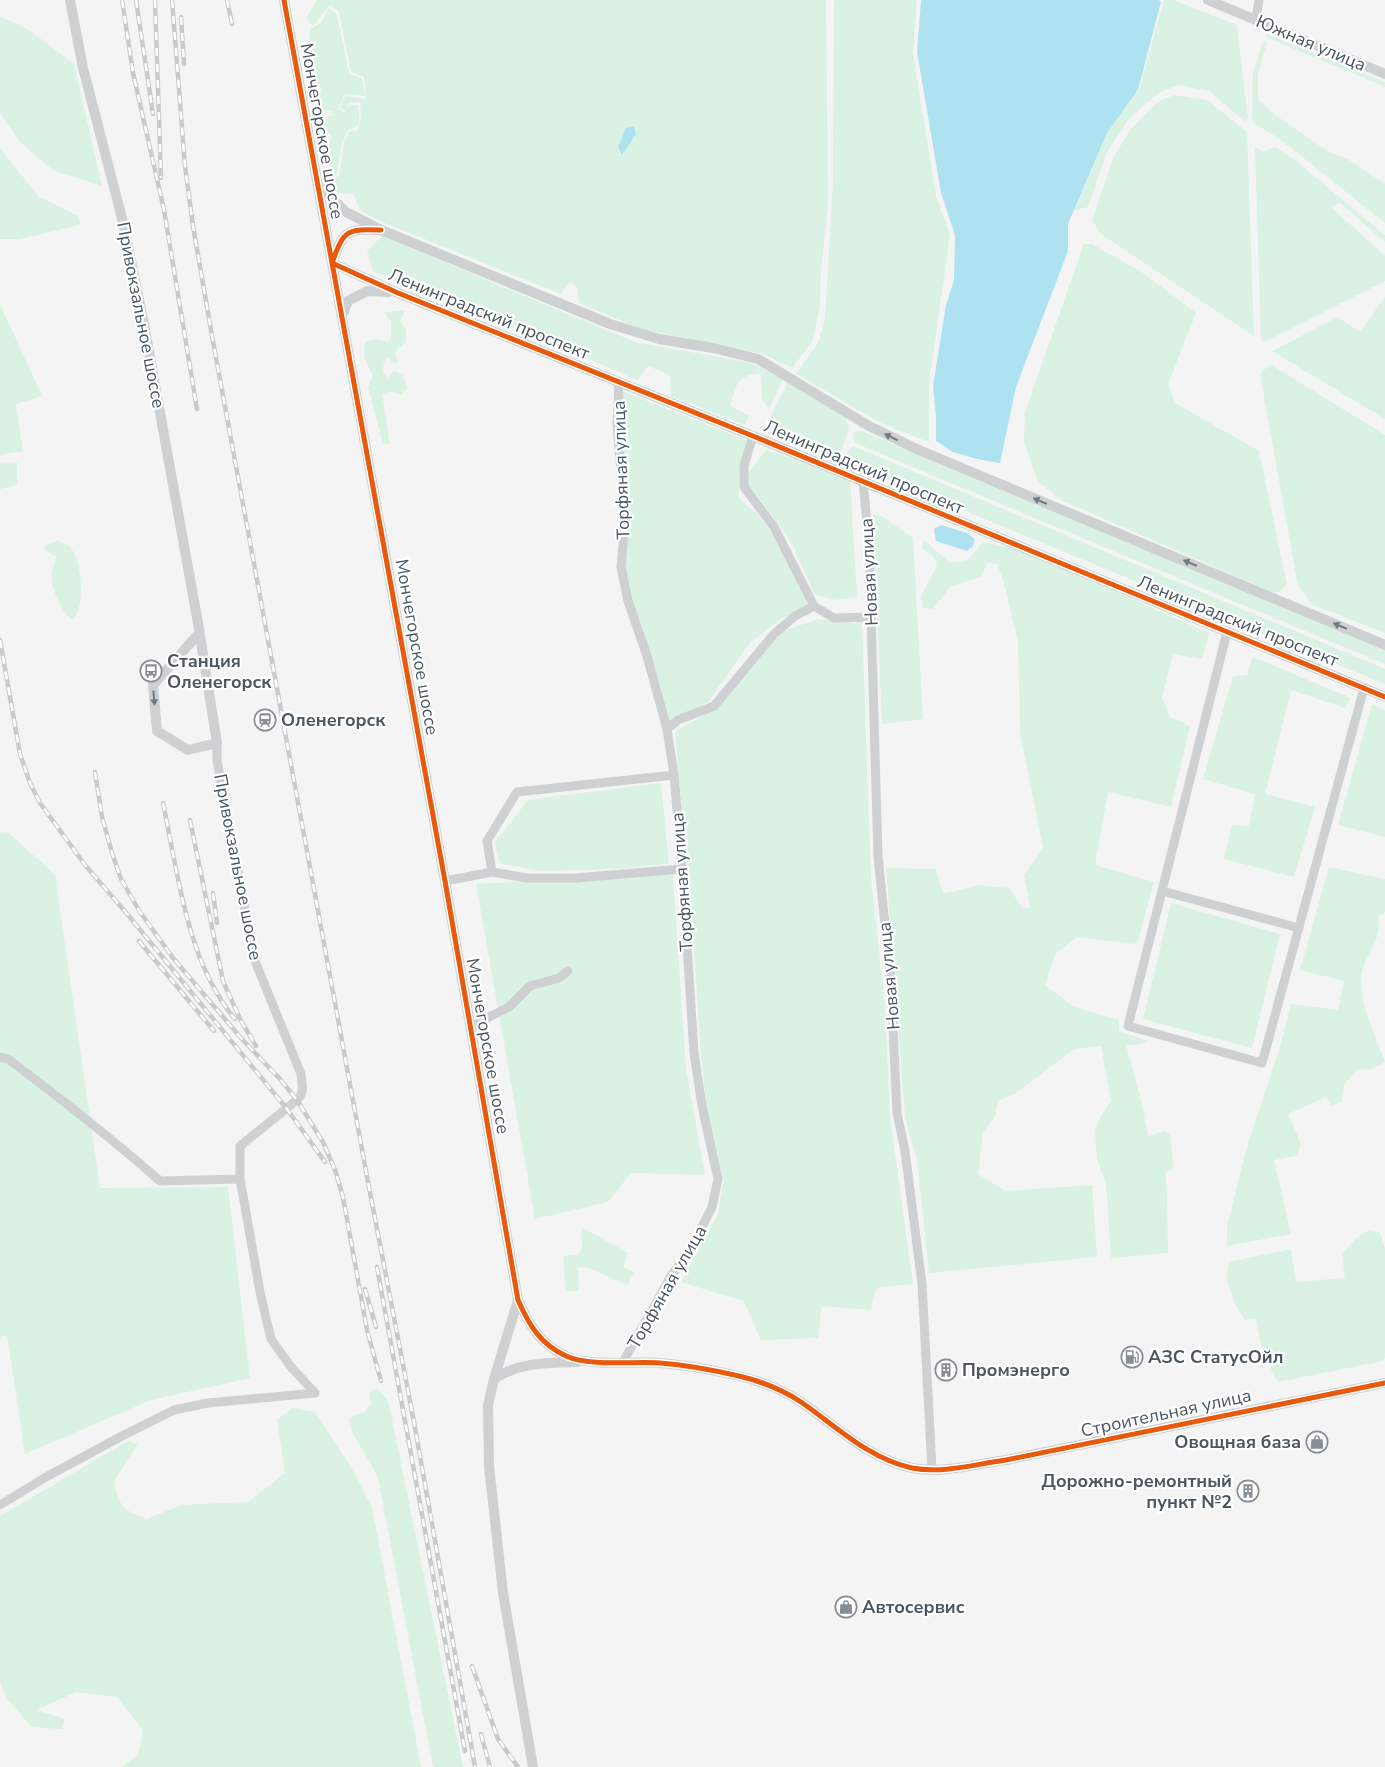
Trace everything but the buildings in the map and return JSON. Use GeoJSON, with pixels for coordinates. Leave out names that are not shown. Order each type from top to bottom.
{"type":"FeatureCollection","features":[{"type":"Feature","properties":{"kind":"street","name":"Привокзальное шоссе"},"geometry":{"type":"LineString","coordinates":[[70,0],[83,68],[123,222],[142,315],[200,632],[217,743],[217,760],[255,961],[301,1074],[302,1096],[240,1146],[240,1179]]}},
{"type":"Feature","properties":{"kind":"street","name":"Мончегорское шоссе"},"geometry":{"type":"LineString","coordinates":[[284,0],[445,880],[518,1300]]}},
{"type":"Feature","properties":{"kind":"street","name":"Южная улица"},"geometry":{"type":"LineString","coordinates":[[1208,0],[1385,74]]}},
{"type":"Feature","properties":{"kind":"street"},"geometry":{"type":"LineString","coordinates":[[1256,19],[1259,0]]}},
{"type":"Feature","properties":{"kind":"street","name":"Ленинградский проспект"},"geometry":{"type":"LineString","coordinates":[[318,185],[346,212],[381,230],[610,324],[659,339],[712,348],[758,359],[869,426],[919,450],[1385,645]]}},
{"type":"Feature","properties":{"kind":"street"},"geometry":{"type":"LineString","coordinates":[[332,263],[340,241],[354,230],[381,230]]}},
{"type":"Feature","properties":{"kind":"street","name":"Ленинградский проспект"},"geometry":{"type":"LineString","coordinates":[[332,263],[398,293],[753,436],[1385,697]]}},
{"type":"Feature","properties":{"kind":"street"},"geometry":{"type":"LineString","coordinates":[[342,315],[348,301],[368,290],[398,293]]}},
{"type":"Feature","properties":{"kind":"street","name":"Торфяная улица"},"geometry":{"type":"LineString","coordinates":[[619,383],[617,424],[626,522],[622,567],[628,601],[647,656],[667,729],[674,775],[682,869],[694,1053],[702,1106],[718,1179],[712,1207],[692,1247],[671,1276],[623,1362]]}},
{"type":"Feature","properties":{"kind":"street"},"geometry":{"type":"LineString","coordinates":[[753,436],[744,466],[744,487],[774,527],[814,606],[834,618],[870,617]]}},
{"type":"Feature","properties":{"kind":"street","name":"Новая улица"},"geometry":{"type":"LineString","coordinates":[[862,481],[869,545],[878,856],[891,985],[897,1113],[905,1151],[922,1284],[932,1469]]}},
{"type":"Feature","properties":{"kind":"street"},"geometry":{"type":"LineString","coordinates":[[667,729],[678,720],[714,706],[774,634],[795,616],[814,606]]}},
{"type":"Feature","properties":{"kind":"street"},"geometry":{"type":"LineString","coordinates":[[200,632],[153,685],[157,732],[188,750],[217,743]]}},
{"type":"Feature","properties":{"kind":"street"},"geometry":{"type":"LineString","coordinates":[[1227,632],[1128,1026],[1262,1063],[1364,688]]}},
{"type":"Feature","properties":{"kind":"street"},"geometry":{"type":"LineString","coordinates":[[492,872],[487,841],[517,792],[674,775]]}},
{"type":"Feature","properties":{"kind":"street"},"geometry":{"type":"LineString","coordinates":[[445,880],[492,872],[526,878],[576,878],[682,869]]}},
{"type":"Feature","properties":{"kind":"street"},"geometry":{"type":"LineString","coordinates":[[1162,891],[1299,928]]}},
{"type":"Feature","properties":{"kind":"street"},"geometry":{"type":"LineString","coordinates":[[471,1026],[509,1007],[530,986],[559,978],[568,970]]}},
{"type":"Feature","properties":{"kind":"street"},"geometry":{"type":"LineString","coordinates":[[0,1058],[8,1059],[63,1100],[160,1181],[240,1179],[260,1292],[271,1339],[291,1367],[315,1393],[208,1404],[174,1410],[46,1477],[0,1505]]}},
{"type":"Feature","properties":{"kind":"street"},"geometry":{"type":"LineString","coordinates":[[518,1300],[528,1322],[543,1341],[568,1356],[583,1362]]}},
{"type":"Feature","properties":{"kind":"street"},"geometry":{"type":"LineString","coordinates":[[518,1300],[488,1405],[489,1466],[503,1593],[533,1767]]}},
{"type":"Feature","properties":{"kind":"street","name":"Строительная улица"},"geometry":{"type":"LineString","coordinates":[[494,1379],[504,1372],[528,1364],[583,1362],[660,1363],[701,1368],[740,1376],[774,1387],[800,1401],[862,1446],[882,1457],[912,1468],[932,1469],[953,1468],[1006,1460],[1385,1383]]}},
{"type":"Feature","properties":{"kind":"green space"},"geometry":{"type":"Polygon","coordinates":[[[317,0],[826,0],[828,207],[821,270],[820,307],[812,342],[792,368],[763,354],[641,329],[579,303],[577,288],[570,282],[561,294],[375,219],[360,210],[354,195],[333,192],[327,182],[339,176],[344,142],[349,131],[358,130],[361,116],[360,102],[349,103],[346,110],[340,109],[345,96],[366,99],[364,77],[351,72],[339,12],[330,5],[313,26],[306,18],[317,0]]]}},
{"type":"Feature","properties":{"kind":"green space"},"geometry":{"type":"Polygon","coordinates":[[[834,0],[917,0],[913,53],[936,196],[950,235],[929,384],[929,442],[881,423],[796,374],[818,343],[825,319],[833,181],[834,0]]]}},
{"type":"Feature","properties":{"kind":"green space"},"geometry":{"type":"Polygon","coordinates":[[[1164,0],[1173,0],[1237,25],[1248,119],[1244,121],[1209,91],[1179,85],[1160,92],[1130,117],[1107,152],[1088,207],[1075,210],[1107,133],[1139,90],[1164,0]]]}},
{"type":"Feature","properties":{"kind":"green space"},"geometry":{"type":"Polygon","coordinates":[[[329,8],[337,15],[349,73],[362,79],[365,96],[344,94],[338,109],[345,112],[350,105],[358,105],[359,121],[356,126],[348,130],[342,143],[337,173],[333,178],[324,147],[330,143],[331,135],[323,129],[322,119],[332,115],[332,110],[322,111],[317,96],[322,90],[313,75],[311,63],[313,58],[308,47],[311,28],[321,23],[329,8]]]}},
{"type":"Feature","properties":{"kind":"green space"},"geometry":{"type":"Polygon","coordinates":[[[0,16],[29,30],[74,64],[102,186],[54,171],[20,142],[0,113],[0,16]]]}},
{"type":"Feature","properties":{"kind":"green space"},"geometry":{"type":"Polygon","coordinates":[[[1267,34],[1385,82],[1385,87],[1266,37],[1267,34]]]}},
{"type":"Feature","properties":{"kind":"green space"},"geometry":{"type":"Polygon","coordinates":[[[1263,41],[1267,42],[1258,75],[1258,99],[1275,115],[1329,152],[1349,160],[1385,184],[1385,223],[1280,139],[1252,122],[1253,72],[1263,41]]]}},
{"type":"Feature","properties":{"kind":"green space"},"geometry":{"type":"Polygon","coordinates":[[[1174,95],[1207,100],[1247,132],[1254,336],[1101,234],[1092,220],[1114,156],[1131,129],[1156,103],[1174,95]]]}},
{"type":"Feature","properties":{"kind":"green space"},"geometry":{"type":"Polygon","coordinates":[[[1255,147],[1264,152],[1274,147],[1290,156],[1385,235],[1385,242],[1340,203],[1331,207],[1385,256],[1385,281],[1264,342],[1261,340],[1255,147]]]}},
{"type":"Feature","properties":{"kind":"green space"},"geometry":{"type":"Polygon","coordinates":[[[0,148],[38,196],[78,216],[80,225],[19,239],[0,239],[0,148]]]}},
{"type":"Feature","properties":{"kind":"green space"},"geometry":{"type":"Polygon","coordinates":[[[382,236],[635,342],[752,363],[783,379],[769,409],[762,399],[761,373],[746,376],[738,383],[730,406],[749,416],[745,425],[671,396],[670,375],[648,366],[637,380],[550,342],[373,271],[367,251],[382,236]]]}},
{"type":"Feature","properties":{"kind":"green space"},"geometry":{"type":"Polygon","coordinates":[[[1084,244],[1092,244],[1143,273],[1196,313],[1168,384],[1175,403],[1259,451],[1287,585],[1276,594],[1061,500],[1038,481],[1024,442],[1025,412],[1084,244]]]}},
{"type":"Feature","properties":{"kind":"green space"},"geometry":{"type":"Polygon","coordinates":[[[1385,297],[1385,419],[1272,351],[1338,317],[1360,332],[1385,297]]]}},
{"type":"Feature","properties":{"kind":"green space"},"geometry":{"type":"Polygon","coordinates":[[[0,304],[42,396],[16,404],[23,451],[0,455],[0,304]]]}},
{"type":"Feature","properties":{"kind":"green space"},"geometry":{"type":"Polygon","coordinates":[[[405,311],[400,321],[406,330],[406,342],[398,348],[395,354],[398,361],[394,365],[388,357],[384,361],[383,372],[388,378],[394,371],[404,376],[407,389],[400,395],[392,391],[382,394],[390,444],[383,444],[368,387],[373,374],[365,359],[365,342],[376,339],[388,342],[391,338],[391,322],[384,312],[405,311]]]}},
{"type":"Feature","properties":{"kind":"green space"},"geometry":{"type":"Polygon","coordinates":[[[1270,364],[1385,435],[1385,633],[1313,605],[1298,586],[1260,374],[1270,364]]]}},
{"type":"Feature","properties":{"kind":"green space"},"geometry":{"type":"Polygon","coordinates":[[[788,382],[845,415],[849,429],[839,457],[835,458],[773,433],[771,415],[788,382]]]}},
{"type":"Feature","properties":{"kind":"green space"},"geometry":{"type":"Polygon","coordinates":[[[622,391],[748,441],[739,468],[739,498],[758,515],[789,556],[808,606],[779,620],[750,643],[708,702],[667,723],[653,660],[634,613],[625,566],[622,391]]]}},
{"type":"Feature","properties":{"kind":"green space"},"geometry":{"type":"Polygon","coordinates":[[[860,430],[1385,649],[1385,664],[855,443],[854,433],[860,430]]]}},
{"type":"Feature","properties":{"kind":"green space"},"geometry":{"type":"Polygon","coordinates":[[[853,446],[1385,669],[1385,684],[844,461],[843,457],[853,446]]]}},
{"type":"Feature","properties":{"kind":"green space"},"geometry":{"type":"Polygon","coordinates":[[[766,450],[850,477],[857,597],[834,600],[814,594],[792,543],[747,485],[749,472],[766,450]]]}},
{"type":"Feature","properties":{"kind":"green space"},"geometry":{"type":"Polygon","coordinates":[[[17,462],[17,485],[0,489],[0,464],[17,462]]]}},
{"type":"Feature","properties":{"kind":"green space"},"geometry":{"type":"Polygon","coordinates":[[[873,514],[883,517],[913,538],[923,719],[882,724],[873,514]]]}},
{"type":"Feature","properties":{"kind":"green space"},"geometry":{"type":"Polygon","coordinates":[[[924,540],[950,563],[967,561],[983,542],[1009,547],[1064,569],[1209,633],[1202,659],[1173,654],[1162,697],[1170,717],[1190,726],[1171,807],[1108,792],[1095,865],[1154,882],[1137,944],[1077,937],[1055,954],[1045,985],[1074,1007],[1119,1020],[1119,1031],[1148,1041],[1137,1045],[1126,1045],[1141,1100],[1148,1136],[1165,1131],[1170,1135],[1174,1169],[1165,1172],[1168,1253],[1111,1258],[1106,1184],[1097,1158],[1095,1132],[1099,1119],[1111,1101],[1101,1046],[1074,1049],[1016,1093],[998,1101],[995,1117],[983,1132],[978,1174],[1005,1191],[1092,1185],[1097,1257],[929,1273],[917,1160],[905,1117],[886,868],[936,869],[943,894],[981,885],[1009,888],[1023,909],[1030,907],[1024,875],[1043,848],[1020,733],[1018,642],[1003,579],[997,564],[987,563],[982,576],[950,587],[933,609],[923,608],[921,596],[937,566],[934,557],[921,548],[924,540]]]}},
{"type":"Feature","properties":{"kind":"green space"},"geometry":{"type":"Polygon","coordinates":[[[57,541],[66,544],[71,549],[76,557],[78,566],[81,597],[77,614],[73,620],[64,611],[53,585],[52,572],[56,556],[46,551],[44,546],[57,541]]]}},
{"type":"Feature","properties":{"kind":"green space"},"geometry":{"type":"Polygon","coordinates":[[[818,619],[857,623],[862,620],[871,878],[885,1006],[890,1117],[913,1284],[876,1288],[871,1310],[822,1306],[818,1338],[761,1340],[743,1300],[681,1282],[718,1214],[724,1181],[707,1113],[675,731],[718,707],[783,631],[818,619]]]}},
{"type":"Feature","properties":{"kind":"green space"},"geometry":{"type":"Polygon","coordinates":[[[1253,657],[1351,698],[1345,708],[1291,690],[1265,794],[1315,807],[1294,877],[1224,859],[1232,825],[1249,826],[1255,794],[1203,779],[1233,676],[1247,675],[1253,657]]]}},
{"type":"Feature","properties":{"kind":"green space"},"geometry":{"type":"Polygon","coordinates":[[[1372,704],[1385,710],[1385,837],[1338,825],[1372,704]]]}},
{"type":"Feature","properties":{"kind":"green space"},"geometry":{"type":"Polygon","coordinates":[[[661,783],[669,864],[615,869],[539,871],[499,863],[495,842],[528,800],[661,783]]]}},
{"type":"Feature","properties":{"kind":"green space"},"geometry":{"type":"Polygon","coordinates":[[[0,832],[9,833],[55,875],[100,1188],[228,1187],[250,1378],[151,1400],[25,1454],[7,1335],[0,1337],[0,832]]]}},
{"type":"Feature","properties":{"kind":"green space"},"geometry":{"type":"Polygon","coordinates":[[[1329,867],[1385,879],[1385,912],[1378,917],[1377,938],[1363,968],[1361,979],[1367,1015],[1385,1062],[1369,1070],[1357,1069],[1344,1085],[1342,1101],[1332,1106],[1326,1097],[1288,1114],[1301,1144],[1297,1156],[1274,1160],[1291,1234],[1227,1246],[1227,1227],[1246,1150],[1280,1047],[1291,1004],[1338,1010],[1344,981],[1300,970],[1329,867]]]}},
{"type":"Feature","properties":{"kind":"green space"},"geometry":{"type":"Polygon","coordinates":[[[673,874],[686,1069],[705,1175],[631,1173],[608,1202],[535,1219],[476,884],[673,874]]]}},
{"type":"Feature","properties":{"kind":"green space"},"geometry":{"type":"Polygon","coordinates":[[[1171,903],[1280,934],[1252,1048],[1143,1019],[1171,903]]]}},
{"type":"Feature","properties":{"kind":"green space"},"geometry":{"type":"Polygon","coordinates":[[[581,1227],[628,1253],[623,1267],[634,1272],[627,1285],[589,1268],[578,1267],[579,1291],[566,1291],[563,1256],[578,1255],[582,1248],[581,1227]]]}},
{"type":"Feature","properties":{"kind":"green space"},"geometry":{"type":"Polygon","coordinates":[[[1369,1230],[1380,1232],[1385,1249],[1385,1357],[1383,1361],[1278,1382],[1264,1352],[1256,1319],[1245,1320],[1235,1304],[1226,1279],[1229,1262],[1291,1249],[1296,1282],[1345,1278],[1342,1254],[1355,1239],[1369,1230]]]}},
{"type":"Feature","properties":{"kind":"green space"},"geometry":{"type":"Polygon","coordinates":[[[377,1388],[388,1400],[463,1767],[433,1767],[378,1477],[351,1430],[349,1418],[366,1411],[371,1404],[369,1393],[377,1388]]]}},
{"type":"Feature","properties":{"kind":"green space"},"geometry":{"type":"Polygon","coordinates":[[[292,1408],[315,1412],[351,1467],[372,1507],[421,1767],[121,1767],[138,1756],[143,1730],[117,1697],[76,1692],[37,1710],[65,1719],[62,1729],[32,1727],[7,1699],[0,1681],[0,1516],[128,1441],[138,1444],[114,1481],[120,1502],[132,1513],[147,1519],[181,1505],[248,1502],[285,1473],[277,1420],[292,1408]]]}},
{"type":"Feature","properties":{"kind":"water"},"geometry":{"type":"Polygon","coordinates":[[[921,0],[1159,0],[1161,2],[1138,90],[1107,133],[1068,224],[1068,251],[1016,387],[1000,463],[953,452],[936,441],[933,386],[946,305],[954,280],[955,235],[941,193],[917,52],[921,0]]]}},
{"type":"Feature","properties":{"kind":"water"},"geometry":{"type":"Polygon","coordinates":[[[634,126],[636,134],[622,155],[618,147],[626,128],[634,126]]]}},
{"type":"Feature","properties":{"kind":"water"},"geometry":{"type":"Polygon","coordinates":[[[941,525],[967,533],[975,539],[973,546],[967,551],[936,541],[934,529],[941,525]]]}},
{"type":"Feature","properties":{"kind":"railway"},"geometry":{"type":"LineString","coordinates":[[122,0],[133,73],[164,210],[197,409]]}},
{"type":"Feature","properties":{"kind":"railway"},"geometry":{"type":"LineString","coordinates":[[136,0],[153,114]]}},
{"type":"Feature","properties":{"kind":"railway"},"geometry":{"type":"LineString","coordinates":[[155,0],[161,178]]}},
{"type":"Feature","properties":{"kind":"railway"},"geometry":{"type":"LineString","coordinates":[[172,0],[185,166],[193,226],[368,1182],[414,1422],[475,1767]]}},
{"type":"Feature","properties":{"kind":"railway"},"geometry":{"type":"LineString","coordinates":[[227,0],[232,24]]}},
{"type":"Feature","properties":{"kind":"railway"},"geometry":{"type":"LineString","coordinates":[[181,17],[184,64]]}},
{"type":"Feature","properties":{"kind":"railway"},"geometry":{"type":"LineString","coordinates":[[0,640],[20,754],[30,783],[40,803],[85,865],[287,1109],[325,1162]]}},
{"type":"Feature","properties":{"kind":"railway"},"geometry":{"type":"LineString","coordinates":[[95,772],[102,817],[112,853],[121,879],[140,912],[173,958],[297,1100],[324,1144],[335,1170],[343,1197],[367,1330],[381,1381]]}},
{"type":"Feature","properties":{"kind":"railway"},"geometry":{"type":"LineString","coordinates":[[163,803],[180,888],[195,944],[219,996],[235,1019]]}},
{"type":"Feature","properties":{"kind":"railway"},"geometry":{"type":"LineString","coordinates":[[190,820],[223,981],[240,1019],[256,1046]]}},
{"type":"Feature","properties":{"kind":"railway"},"geometry":{"type":"LineString","coordinates":[[213,893],[217,923]]}},
{"type":"Feature","properties":{"kind":"railway"},"geometry":{"type":"LineString","coordinates":[[139,941],[214,1031]]}},
{"type":"Feature","properties":{"kind":"railway"},"geometry":{"type":"LineString","coordinates":[[377,1267],[465,1751]]}},
{"type":"Feature","properties":{"kind":"railway"},"geometry":{"type":"LineString","coordinates":[[365,1289],[376,1327]]}},
{"type":"Feature","properties":{"kind":"railway"},"geometry":{"type":"LineString","coordinates":[[472,1666],[498,1739],[518,1767]]}},
{"type":"Feature","properties":{"kind":"railway"},"geometry":{"type":"LineString","coordinates":[[481,1734],[490,1767]]}},
{"type":"Feature","properties":{"kind":"cycle path"},"geometry":{"type":"LineString","coordinates":[[284,0],[445,881],[518,1300],[526,1318],[536,1333],[549,1346],[566,1356],[576,1359],[599,1363],[660,1363],[680,1365],[729,1374],[763,1383],[801,1402],[854,1441],[881,1457],[896,1464],[923,1470],[959,1468],[1006,1460],[1385,1383]]}},
{"type":"Feature","properties":{"kind":"cycle path"},"geometry":{"type":"LineString","coordinates":[[381,230],[361,230],[348,233],[340,243],[332,263],[398,293],[753,436],[1385,697]]}},
{"type":"Feature","properties":{"kind":"place","name":"Станция Оленегорск"},"geometry":{"type":"Point","coordinates":[151,671]}},
{"type":"Feature","properties":{"kind":"place","name":"Оленегорск"},"geometry":{"type":"Point","coordinates":[265,720]}},
{"type":"Feature","properties":{"kind":"place","name":"АЗС СтатусОйл"},"geometry":{"type":"Point","coordinates":[1132,1357]}},
{"type":"Feature","properties":{"kind":"place","name":"Промэнерго"},"geometry":{"type":"Point","coordinates":[946,1370]}},
{"type":"Feature","properties":{"kind":"place","name":"Овощная база"},"geometry":{"type":"Point","coordinates":[1317,1442]}},
{"type":"Feature","properties":{"kind":"place","name":"Дорожно-ремонтный пункт №2"},"geometry":{"type":"Point","coordinates":[1248,1491]}},
{"type":"Feature","properties":{"kind":"place","name":"Автосервис"},"geometry":{"type":"Point","coordinates":[846,1607]}}]}
